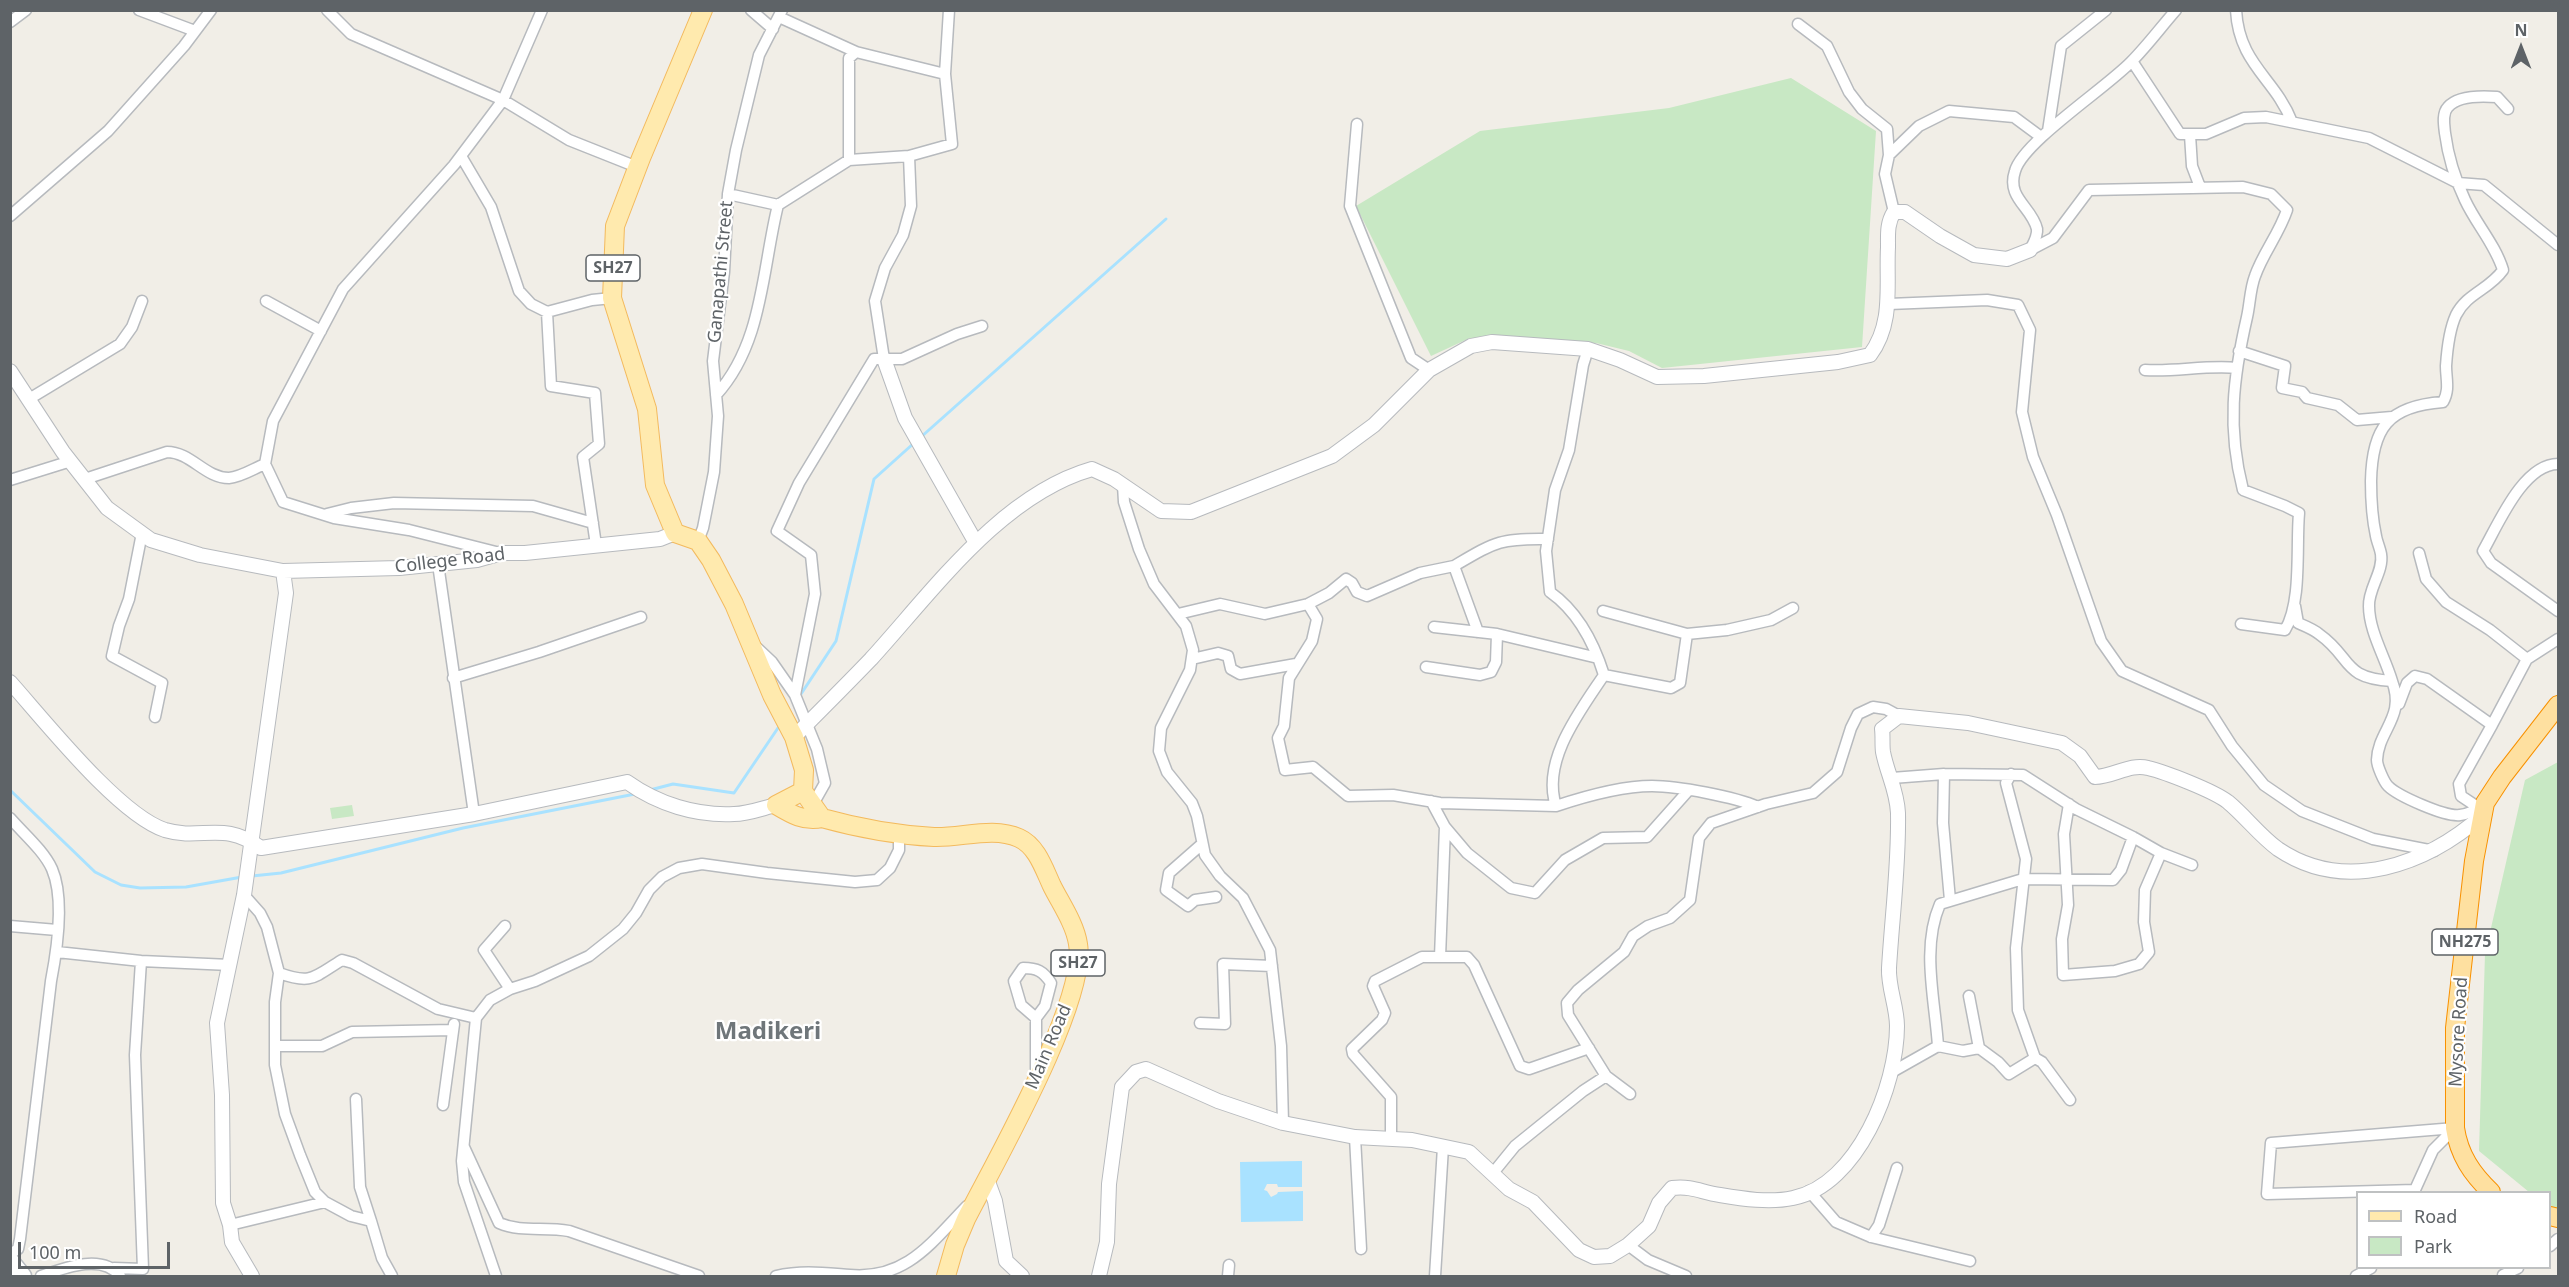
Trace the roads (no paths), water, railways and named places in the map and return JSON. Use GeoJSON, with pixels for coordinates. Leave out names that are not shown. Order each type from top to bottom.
{"type":"FeatureCollection","features":[{"type":"Feature","properties":{"kind":"highway","name":"Mysore Road"},"geometry":{"type":"LineString","coordinates":[[2490,1191],[2472,1174],[2457,1143],[2455,1128],[2455,1029],[2474,861],[2482,809],[2502,777],[2559,705]]}},
{"type":"Feature","properties":{"kind":"main road","name":"SH27"},"geometry":{"type":"LineString","coordinates":[[675,533],[656,485],[647,410],[612,298],[615,226],[637,167],[703,10]]}},
{"type":"Feature","properties":{"kind":"main road"},"geometry":{"type":"LineString","coordinates":[[675,533],[698,541],[711,560],[750,641],[772,695],[801,730],[804,770],[812,805],[776,805]]}},
{"type":"Feature","properties":{"kind":"main road","name":"SH27"},"geometry":{"type":"LineString","coordinates":[[776,805],[797,817],[813,820],[812,805]]}},
{"type":"Feature","properties":{"kind":"main road","name":"Main Road"},"geometry":{"type":"LineString","coordinates":[[812,805],[898,834],[936,837],[994,833],[1007,834],[1021,839],[1033,848],[1074,931],[1079,955],[1072,990],[1050,1051],[955,1245],[946,1276]]}},
{"type":"Feature","properties":{"kind":"main road"},"geometry":{"type":"LineString","coordinates":[[10,1260],[23,1276]]}},
{"type":"Feature","properties":{"kind":"street"},"geometry":{"type":"LineString","coordinates":[[10,22],[26,10]]}},
{"type":"Feature","properties":{"kind":"street"},"geometry":{"type":"LineString","coordinates":[[139,10],[195,31]]}},
{"type":"Feature","properties":{"kind":"street"},"geometry":{"type":"LineString","coordinates":[[10,216],[108,131],[211,10]]}},
{"type":"Feature","properties":{"kind":"street"},"geometry":{"type":"LineString","coordinates":[[327,10],[351,34],[503,100],[569,140],[637,167]]}},
{"type":"Feature","properties":{"kind":"street"},"geometry":{"type":"LineString","coordinates":[[502,553],[409,530],[325,515],[284,502],[265,464],[273,421],[343,289],[461,156],[503,100],[542,10]]}},
{"type":"Feature","properties":{"kind":"street"},"geometry":{"type":"LineString","coordinates":[[751,10],[773,29]]}},
{"type":"Feature","properties":{"kind":"street"},"geometry":{"type":"LineString","coordinates":[[728,195],[778,205],[849,160],[909,156],[952,144],[945,74],[949,10]]}},
{"type":"Feature","properties":{"kind":"street"},"geometry":{"type":"LineString","coordinates":[[2045,134],[2061,46],[2106,10]]}},
{"type":"Feature","properties":{"kind":"street"},"geometry":{"type":"LineString","coordinates":[[2030,250],[2036,239],[2037,229],[2014,190],[2015,170],[2045,134],[2132,61],[2176,10]]}},
{"type":"Feature","properties":{"kind":"street"},"geometry":{"type":"LineString","coordinates":[[2236,10],[2237,24],[2252,63],[2286,107],[2292,122]]}},
{"type":"Feature","properties":{"kind":"street"},"geometry":{"type":"LineString","coordinates":[[780,14],[856,52],[945,74]]}},
{"type":"Feature","properties":{"kind":"street","name":"Ganapathi Street"},"geometry":{"type":"LineString","coordinates":[[698,541],[703,528],[714,472],[718,416],[713,361],[724,272],[728,195],[736,150],[759,56],[780,14]]}},
{"type":"Feature","properties":{"kind":"street"},"geometry":{"type":"LineString","coordinates":[[801,730],[872,658],[901,622],[976,543],[1035,494],[1067,476],[1092,469],[1123,485],[1161,511],[1191,512],[1332,456],[1374,425],[1429,370],[1471,346],[1492,342],[1588,349],[1620,360],[1657,377],[1704,376],[1838,362],[1870,355],[1879,343],[1889,304],[1887,268],[1889,221],[1894,212],[1885,174],[1889,155],[1887,129],[1862,109],[1849,92],[1827,46],[1798,24]]}},
{"type":"Feature","properties":{"kind":"street"},"geometry":{"type":"LineString","coordinates":[[849,160],[849,58],[856,52]]}},
{"type":"Feature","properties":{"kind":"street"},"geometry":{"type":"LineString","coordinates":[[2132,61],[2180,134],[2206,134],[2244,118],[2266,117],[2369,138],[2458,183],[2484,185],[2559,245]]}},
{"type":"Feature","properties":{"kind":"street"},"geometry":{"type":"LineString","coordinates":[[2239,351],[2285,366],[2282,388],[2302,392],[2307,398],[2338,405],[2357,420],[2392,417],[2427,403],[2443,402],[2448,394],[2446,363],[2455,317],[2466,299],[2496,280],[2502,270],[2499,257],[2465,201],[2458,183],[2448,153],[2444,114],[2449,105],[2461,100],[2497,97],[2508,109]]}},
{"type":"Feature","properties":{"kind":"street"},"geometry":{"type":"LineString","coordinates":[[1889,155],[1919,126],[1949,111],[2014,117],[2045,134]]}},
{"type":"Feature","properties":{"kind":"street"},"geometry":{"type":"LineString","coordinates":[[1357,124],[1350,206],[1411,358],[1429,370]]}},
{"type":"Feature","properties":{"kind":"street"},"geometry":{"type":"LineString","coordinates":[[2190,135],[2192,166],[2200,187]]}},
{"type":"Feature","properties":{"kind":"street"},"geometry":{"type":"LineString","coordinates":[[461,156],[491,207],[519,291],[531,304],[547,312],[592,300],[612,298]]}},
{"type":"Feature","properties":{"kind":"street"},"geometry":{"type":"LineString","coordinates":[[909,156],[911,206],[903,235],[885,268],[875,302],[884,359],[905,418],[976,543]]}},
{"type":"Feature","properties":{"kind":"street"},"geometry":{"type":"LineString","coordinates":[[1894,212],[1905,212],[1940,236],[1974,255],[2007,259],[2053,238],[2089,190],[2243,187],[2271,194],[2287,210],[2281,229],[2267,250],[2254,277],[2236,368],[2233,391],[2233,434],[2236,464],[2243,490],[2299,513],[2294,600],[2290,622],[2285,630],[2241,624]]}},
{"type":"Feature","properties":{"kind":"street"},"geometry":{"type":"LineString","coordinates":[[716,395],[730,380],[746,346],[760,301],[778,205]]}},
{"type":"Feature","properties":{"kind":"street"},"geometry":{"type":"LineString","coordinates":[[1889,304],[1987,300],[2019,306],[2030,330],[2022,412],[2033,457],[2056,514],[2101,641],[2122,671],[2210,710],[2232,746],[2264,785],[2302,811],[2373,839],[2434,851]]}},
{"type":"Feature","properties":{"kind":"street"},"geometry":{"type":"LineString","coordinates":[[29,399],[120,344],[132,327],[142,302]]}},
{"type":"Feature","properties":{"kind":"street"},"geometry":{"type":"LineString","coordinates":[[266,302],[321,331]]}},
{"type":"Feature","properties":{"kind":"street"},"geometry":{"type":"LineString","coordinates":[[547,312],[551,386],[595,393],[598,444],[583,457],[596,545]]}},
{"type":"Feature","properties":{"kind":"street"},"geometry":{"type":"LineString","coordinates":[[801,730],[795,695],[815,594],[811,555],[777,531],[799,483],[874,359],[902,359],[957,334],[982,326]]}},
{"type":"Feature","properties":{"kind":"street"},"geometry":{"type":"LineString","coordinates":[[1588,349],[1583,365],[1569,450],[1555,490],[1546,551],[1550,592],[1568,604],[1598,658],[1604,675]]}},
{"type":"Feature","properties":{"kind":"street"},"geometry":{"type":"LineString","coordinates":[[2145,370],[2171,371],[2220,366],[2236,368]]}},
{"type":"Feature","properties":{"kind":"street","name":"College Road"},"geometry":{"type":"LineString","coordinates":[[10,371],[70,461],[107,508],[151,540],[200,555],[283,571],[399,568],[477,560],[502,553],[660,539],[675,533]]}},
{"type":"Feature","properties":{"kind":"street"},"geometry":{"type":"LineString","coordinates":[[2392,417],[2379,431],[2373,447],[2371,497],[2375,536],[2382,556],[2370,590],[2368,608],[2396,691],[2395,713]]}},
{"type":"Feature","properties":{"kind":"street"},"geometry":{"type":"LineString","coordinates":[[85,479],[167,452],[181,454],[220,477],[235,477],[265,464]]}},
{"type":"Feature","properties":{"kind":"street"},"geometry":{"type":"LineString","coordinates":[[10,480],[70,461]]}},
{"type":"Feature","properties":{"kind":"street"},"geometry":{"type":"LineString","coordinates":[[2559,464],[2552,464],[2538,471],[2521,486],[2483,551],[2491,563],[2559,611]]}},
{"type":"Feature","properties":{"kind":"street"},"geometry":{"type":"LineString","coordinates":[[1123,485],[1124,502],[1139,549],[1154,584],[1186,626],[1193,650],[1190,670],[1161,728],[1159,751],[1167,772],[1192,803],[1197,816],[1204,855],[1220,876],[1243,898],[1270,950],[1281,1046],[1284,1123]]}},
{"type":"Feature","properties":{"kind":"street"},"geometry":{"type":"LineString","coordinates":[[325,515],[351,508],[429,502],[533,506],[593,523]]}},
{"type":"Feature","properties":{"kind":"street"},"geometry":{"type":"LineString","coordinates":[[142,533],[129,599],[118,626],[112,656],[162,683],[155,717]]}},
{"type":"Feature","properties":{"kind":"street"},"geometry":{"type":"LineString","coordinates":[[1178,614],[1220,604],[1265,614],[1308,604],[1329,593],[1346,579],[1352,583],[1357,592],[1367,596],[1420,573],[1454,566],[1494,542],[1514,538],[1548,539]]}},
{"type":"Feature","properties":{"kind":"street"},"geometry":{"type":"LineString","coordinates":[[2419,553],[2426,579],[2446,602],[2490,630],[2527,659]]}},
{"type":"Feature","properties":{"kind":"street"},"geometry":{"type":"LineString","coordinates":[[438,564],[474,814]]}},
{"type":"Feature","properties":{"kind":"street"},"geometry":{"type":"LineString","coordinates":[[1454,566],[1478,632]]}},
{"type":"Feature","properties":{"kind":"street"},"geometry":{"type":"LineString","coordinates":[[252,1276],[232,1242],[230,1225],[223,1203],[222,1095],[217,1023],[244,895],[286,592],[283,571]]}},
{"type":"Feature","properties":{"kind":"street"},"geometry":{"type":"LineString","coordinates":[[2294,600],[2298,623],[2320,634],[2352,670],[2370,679],[2392,681]]}},
{"type":"Feature","properties":{"kind":"street"},"geometry":{"type":"LineString","coordinates":[[1308,604],[1317,619],[1312,641],[1289,678],[1284,726],[1278,738],[1285,770],[1313,767],[1348,796],[1393,795],[1431,801],[1556,806],[1605,793],[1652,786],[1745,801],[1758,807]]}},
{"type":"Feature","properties":{"kind":"street"},"geometry":{"type":"LineString","coordinates":[[1603,611],[1687,634],[1727,630],[1772,620],[1793,608]]}},
{"type":"Feature","properties":{"kind":"street"},"geometry":{"type":"LineString","coordinates":[[453,678],[539,652],[641,617]]}},
{"type":"Feature","properties":{"kind":"street"},"geometry":{"type":"LineString","coordinates":[[1434,627],[1497,634],[1598,658]]}},
{"type":"Feature","properties":{"kind":"street"},"geometry":{"type":"LineString","coordinates":[[1426,668],[1480,675],[1491,672],[1496,662],[1497,634]]}},
{"type":"Feature","properties":{"kind":"street"},"geometry":{"type":"LineString","coordinates":[[1604,675],[1671,688],[1680,683],[1687,634]]}},
{"type":"Feature","properties":{"kind":"street"},"geometry":{"type":"LineString","coordinates":[[2482,809],[2461,796],[2459,783],[2527,659],[2559,639]]}},
{"type":"Feature","properties":{"kind":"street"},"geometry":{"type":"LineString","coordinates":[[750,641],[772,662],[795,695]]}},
{"type":"Feature","properties":{"kind":"street"},"geometry":{"type":"LineString","coordinates":[[1191,659],[1218,653],[1228,656],[1231,669],[1240,674],[1296,664]]}},
{"type":"Feature","properties":{"kind":"street"},"geometry":{"type":"LineString","coordinates":[[1556,806],[1551,790],[1561,749],[1580,711],[1604,675]]}},
{"type":"Feature","properties":{"kind":"street"},"geometry":{"type":"LineString","coordinates":[[2482,809],[2458,816],[2430,810],[2387,785],[2377,761],[2407,683],[2415,676],[2427,679],[2492,725]]}},
{"type":"Feature","properties":{"kind":"street"},"geometry":{"type":"LineString","coordinates":[[10,682],[63,743],[139,816],[165,830],[194,833],[231,832],[250,840],[261,848],[474,814],[627,782],[662,803],[692,810],[735,814],[776,805]]}},
{"type":"Feature","properties":{"kind":"street"},"geometry":{"type":"LineString","coordinates":[[1630,1094],[1606,1076],[1568,1015],[1567,1003],[1578,990],[1624,952],[1633,936],[1648,926],[1670,918],[1690,900],[1700,837],[1712,823],[1758,807],[1813,793],[1837,772],[1851,728],[1858,714],[1873,707],[1886,709],[1899,716],[1968,723],[2062,743],[2080,756],[2095,777],[2106,777],[2128,768],[2146,767],[2225,800],[2277,848],[2309,866],[2355,873],[2388,867],[2434,851],[2462,833],[2482,809]]}},
{"type":"Feature","properties":{"kind":"street"},"geometry":{"type":"LineString","coordinates":[[1099,1276],[1107,1242],[1109,1184],[1122,1087],[1136,1072],[1146,1069],[1218,1101],[1284,1123],[1355,1137],[1412,1140],[1468,1152],[1509,1189],[1533,1202],[1579,1250],[1594,1257],[1610,1256],[1628,1245],[1649,1226],[1659,1203],[1672,1188],[1689,1186],[1718,1195],[1759,1200],[1794,1198],[1826,1184],[1853,1154],[1882,1106],[1892,1072],[1897,1026],[1889,971],[1898,813],[1892,778],[1883,752],[1882,729],[1899,716]]}},
{"type":"Feature","properties":{"kind":"street"},"geometry":{"type":"LineString","coordinates":[[1892,778],[1944,774],[2023,775],[2069,804],[2161,854],[2192,865]]}},
{"type":"Feature","properties":{"kind":"street"},"geometry":{"type":"LineString","coordinates":[[1944,774],[1943,823],[1950,900]]}},
{"type":"Feature","properties":{"kind":"street"},"geometry":{"type":"LineString","coordinates":[[2011,774],[2006,783],[2026,859],[2016,948],[2018,1010],[2035,1058],[2042,1062],[2070,1100]]}},
{"type":"Feature","properties":{"kind":"street"},"geometry":{"type":"LineString","coordinates":[[1431,801],[1445,827],[1467,853],[1511,888],[1535,893],[1565,860],[1603,838],[1647,837],[1688,791]]}},
{"type":"Feature","properties":{"kind":"street"},"geometry":{"type":"LineString","coordinates":[[2069,804],[2064,834],[2068,905],[2062,939],[2064,975],[2123,969],[2139,964],[2149,952],[2144,921],[2145,890],[2161,854]]}},
{"type":"Feature","properties":{"kind":"street"},"geometry":{"type":"LineString","coordinates":[[10,818],[52,868],[58,892],[57,952],[51,981],[20,1239],[18,1249],[10,1254]]}},
{"type":"Feature","properties":{"kind":"street"},"geometry":{"type":"LineString","coordinates":[[1440,957],[1445,827]]}},
{"type":"Feature","properties":{"kind":"street"},"geometry":{"type":"LineString","coordinates":[[496,1276],[464,1182],[462,1161],[476,1018],[490,1000],[510,989],[536,981],[589,956],[623,929],[636,913],[649,890],[662,877],[679,868],[702,864],[855,882],[877,880],[890,868],[900,850],[898,834]]}},
{"type":"Feature","properties":{"kind":"street"},"geometry":{"type":"LineString","coordinates":[[1938,1046],[1931,996],[1934,917],[1940,904],[2023,879],[2113,880],[2121,870],[2133,837]]}},
{"type":"Feature","properties":{"kind":"street"},"geometry":{"type":"LineString","coordinates":[[1202,844],[1169,873],[1166,890],[1188,906],[1196,900],[1216,897]]}},
{"type":"Feature","properties":{"kind":"street"},"geometry":{"type":"LineString","coordinates":[[244,895],[260,914],[267,927],[279,973],[275,1002],[275,1065],[285,1114],[315,1192],[326,1202],[351,1216],[371,1221]]}},
{"type":"Feature","properties":{"kind":"street"},"geometry":{"type":"LineString","coordinates":[[10,926],[57,930]]}},
{"type":"Feature","properties":{"kind":"street"},"geometry":{"type":"LineString","coordinates":[[505,926],[484,950],[510,989]]}},
{"type":"Feature","properties":{"kind":"street"},"geometry":{"type":"LineString","coordinates":[[57,952],[141,961],[230,965]]}},
{"type":"Feature","properties":{"kind":"street"},"geometry":{"type":"LineString","coordinates":[[1391,1139],[1391,1096],[1353,1054],[1352,1049],[1382,1020],[1385,1013],[1373,986],[1376,981],[1422,957],[1467,957],[1474,965],[1520,1066],[1529,1069],[1589,1048]]}},
{"type":"Feature","properties":{"kind":"street"},"geometry":{"type":"LineString","coordinates":[[279,973],[310,980],[342,960],[352,963],[438,1009],[455,1015],[476,1018]]}},
{"type":"Feature","properties":{"kind":"street"},"geometry":{"type":"LineString","coordinates":[[41,1276],[58,1270],[101,1264],[117,1272],[144,1273],[135,1055],[141,961]]}},
{"type":"Feature","properties":{"kind":"street"},"geometry":{"type":"LineString","coordinates":[[1200,1023],[1225,1024],[1223,964],[1272,966]]}},
{"type":"Feature","properties":{"kind":"street"},"geometry":{"type":"LineString","coordinates":[[1036,1018],[1021,1005],[1014,981],[1023,968],[1036,968],[1046,974],[1051,983],[1045,1006],[1036,1018],[1036,1078]]}},
{"type":"Feature","properties":{"kind":"street"},"geometry":{"type":"LineString","coordinates":[[1969,996],[1979,1048],[1998,1062],[2009,1074],[2035,1058]]}},
{"type":"Feature","properties":{"kind":"street"},"geometry":{"type":"LineString","coordinates":[[442,1105],[455,1015]]}},
{"type":"Feature","properties":{"kind":"street"},"geometry":{"type":"LineString","coordinates":[[275,1046],[322,1046],[352,1032],[453,1030]]}},
{"type":"Feature","properties":{"kind":"street"},"geometry":{"type":"LineString","coordinates":[[1892,1072],[1938,1046],[1963,1051],[1979,1048]]}},
{"type":"Feature","properties":{"kind":"street"},"geometry":{"type":"LineString","coordinates":[[1493,1173],[1515,1146],[1583,1091],[1606,1076]]}},
{"type":"Feature","properties":{"kind":"street"},"geometry":{"type":"LineString","coordinates":[[356,1099],[360,1187],[382,1258],[392,1276]]}},
{"type":"Feature","properties":{"kind":"street"},"geometry":{"type":"LineString","coordinates":[[2414,1191],[2433,1150],[2455,1128]]}},
{"type":"Feature","properties":{"kind":"street"},"geometry":{"type":"LineString","coordinates":[[2356,1192],[2267,1194],[2271,1143],[2455,1128]]}},
{"type":"Feature","properties":{"kind":"street"},"geometry":{"type":"LineString","coordinates":[[1355,1137],[1361,1249]]}},
{"type":"Feature","properties":{"kind":"street"},"geometry":{"type":"LineString","coordinates":[[463,1146],[499,1223],[520,1229],[554,1228],[569,1231],[699,1276]]}},
{"type":"Feature","properties":{"kind":"street"},"geometry":{"type":"LineString","coordinates":[[1435,1276],[1443,1147]]}},
{"type":"Feature","properties":{"kind":"street"},"geometry":{"type":"LineString","coordinates":[[1871,1237],[1879,1225],[1897,1168]]}},
{"type":"Feature","properties":{"kind":"street"},"geometry":{"type":"LineString","coordinates":[[776,1276],[815,1272],[868,1276],[884,1274],[908,1262],[948,1226],[983,1186],[995,1201],[1006,1261],[1022,1276]]}},
{"type":"Feature","properties":{"kind":"street"},"geometry":{"type":"LineString","coordinates":[[1809,1191],[1836,1222],[1871,1237],[1970,1261]]}},
{"type":"Feature","properties":{"kind":"street"},"geometry":{"type":"LineString","coordinates":[[230,1225],[326,1202]]}},
{"type":"Feature","properties":{"kind":"street"},"geometry":{"type":"LineString","coordinates":[[1628,1245],[1648,1260],[1686,1276]]}},
{"type":"Feature","properties":{"kind":"water"},"geometry":{"type":"Polygon","coordinates":[[[1302,1161],[1302,1187],[1278,1187],[1277,1184],[1267,1184],[1264,1190],[1271,1197],[1278,1192],[1303,1191],[1303,1221],[1241,1222],[1240,1162],[1302,1161]]]}},
{"type":"Feature","properties":{"kind":"waterway"},"geometry":{"type":"LineString","coordinates":[[921,437],[1166,219]]}},
{"type":"Feature","properties":{"kind":"waterway"},"geometry":{"type":"LineString","coordinates":[[799,697],[836,641],[874,479],[914,443]]}},
{"type":"Feature","properties":{"kind":"waterway"},"geometry":{"type":"LineString","coordinates":[[650,790],[673,784],[734,793],[780,725]]}},
{"type":"Feature","properties":{"kind":"waterway"},"geometry":{"type":"LineString","coordinates":[[10,790],[95,872],[121,885],[140,888],[186,887],[242,877]]}},
{"type":"Feature","properties":{"kind":"waterway"},"geometry":{"type":"LineString","coordinates":[[252,876],[281,873],[463,828],[635,794]]}},
{"type":"Feature","properties":{"kind":"district","name":"Madikeri"},"geometry":{"type":"Point","coordinates":[768,1032]}}]}
